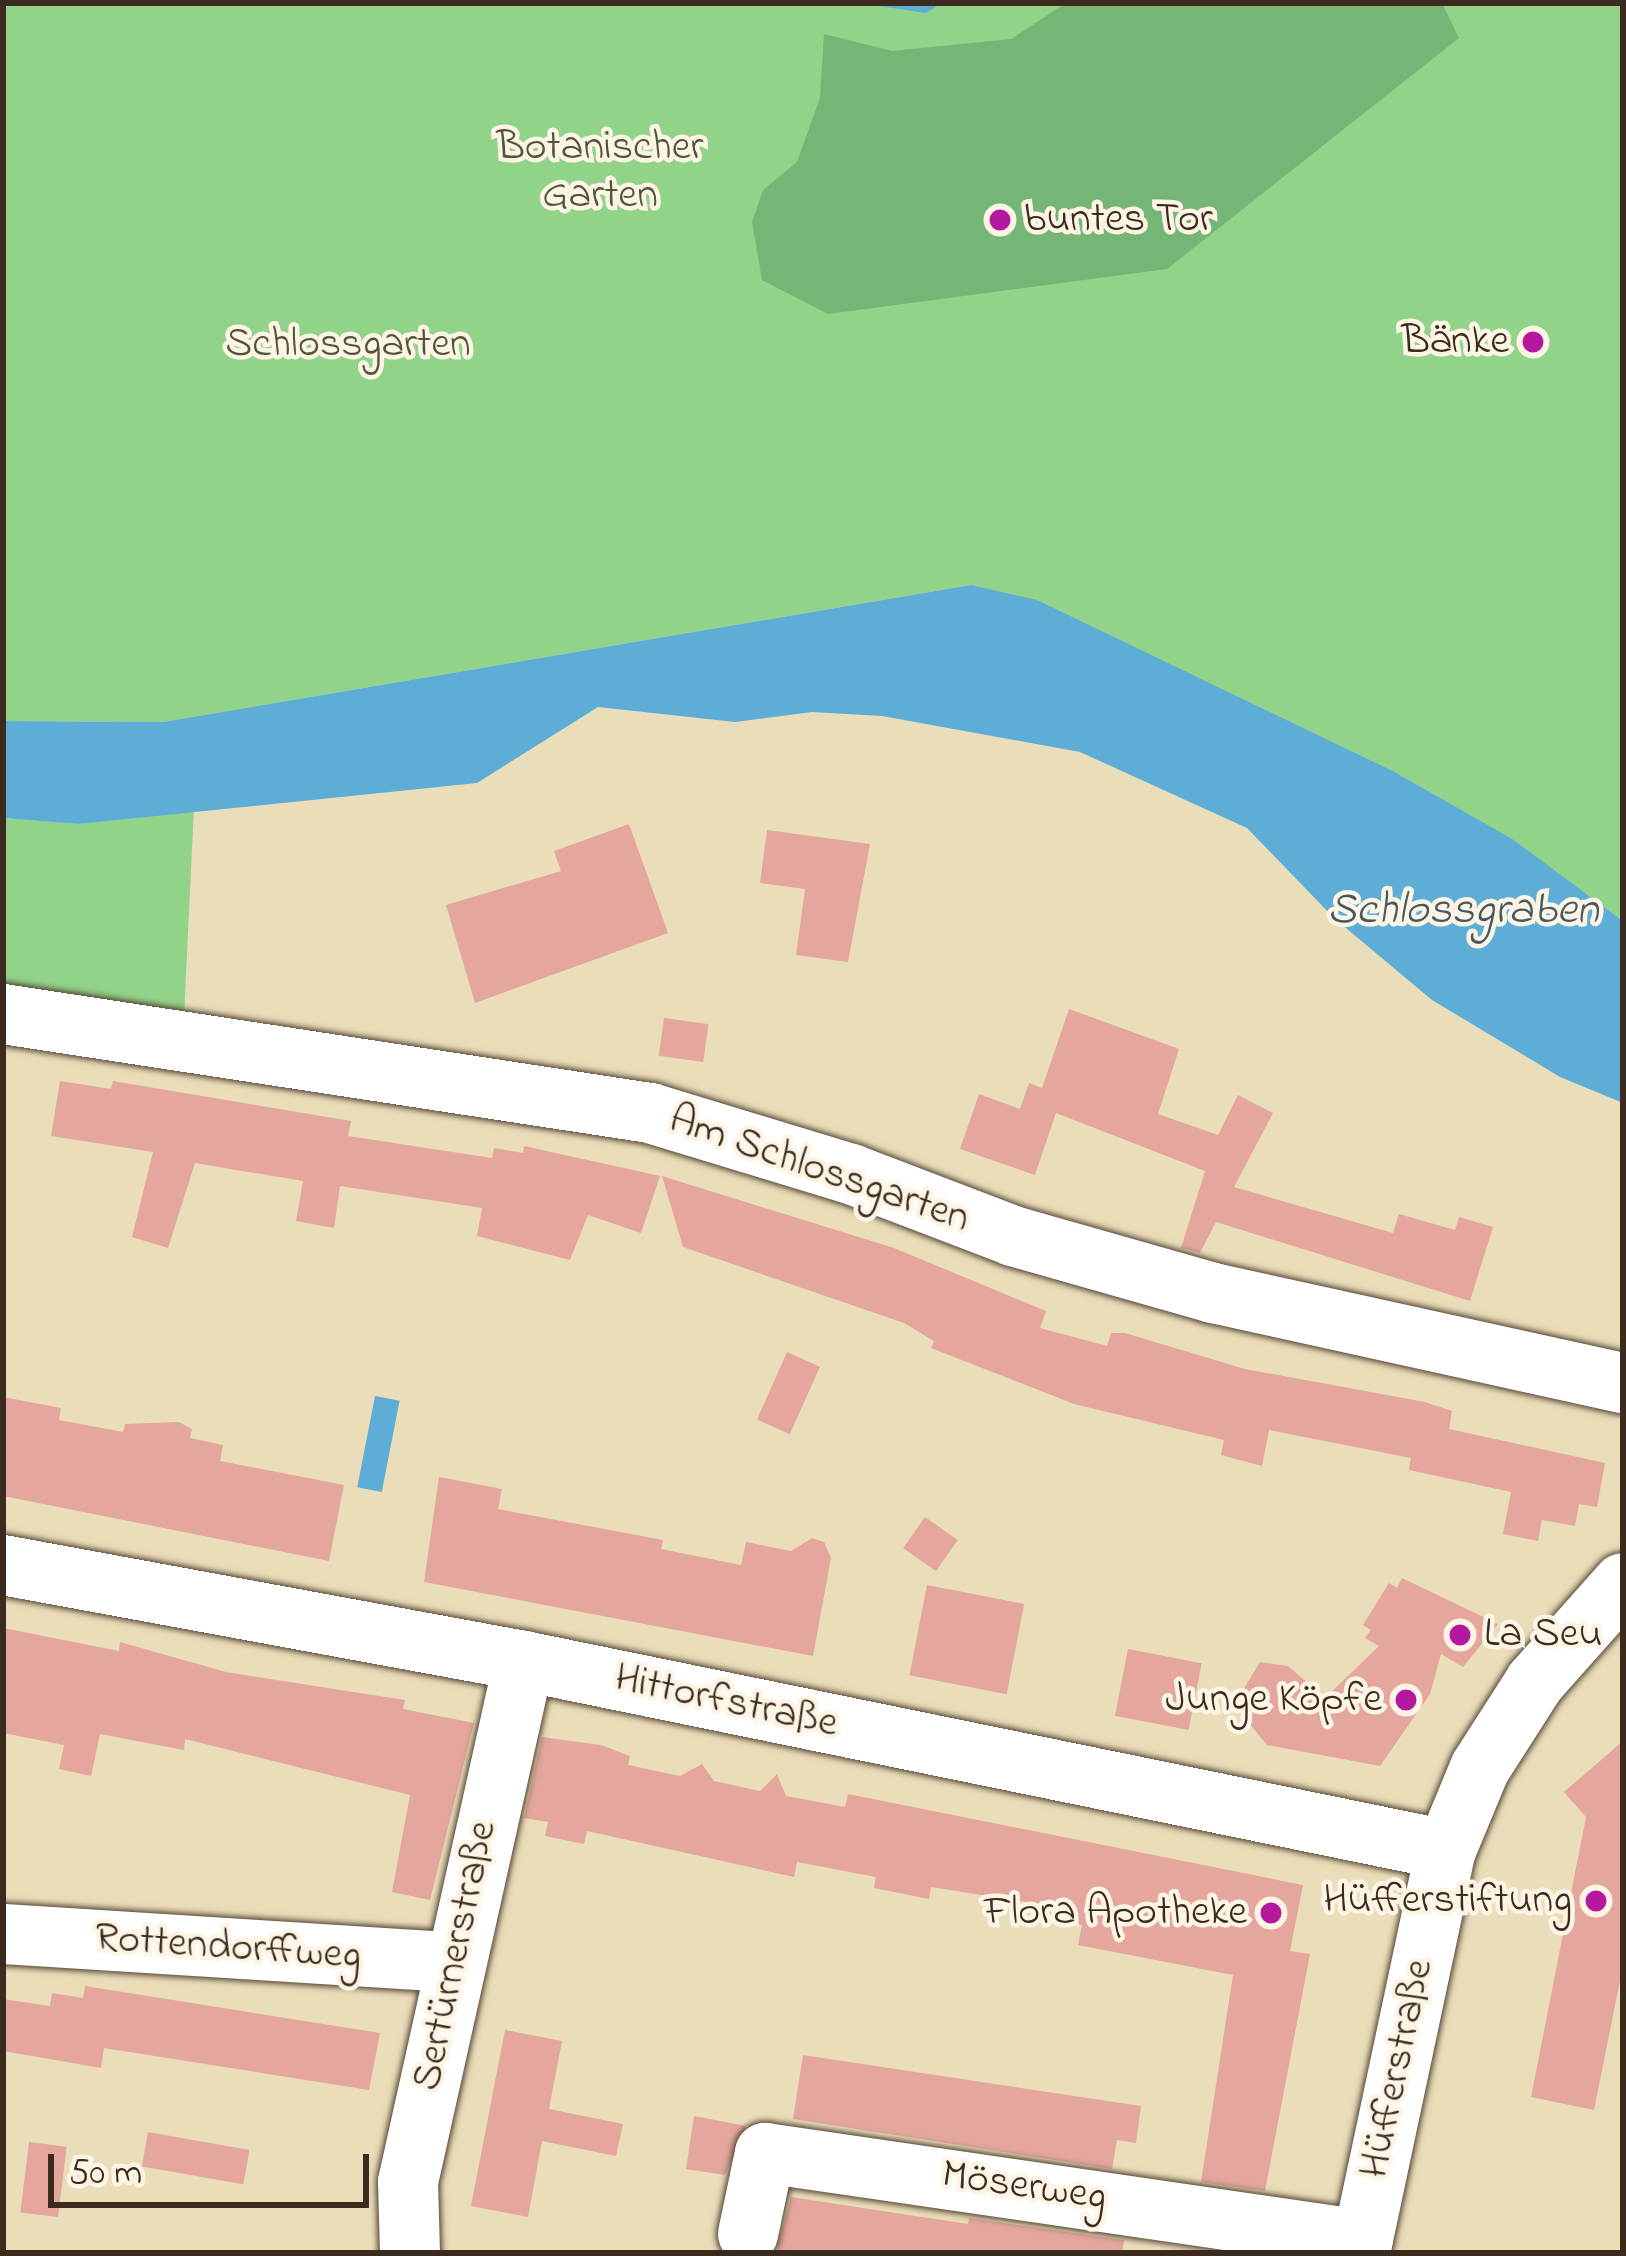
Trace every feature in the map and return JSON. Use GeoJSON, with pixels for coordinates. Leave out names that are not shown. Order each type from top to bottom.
{"type":"FeatureCollection","features":[{"type":"Feature","properties":{"kind":"street","name":"Am Schlossgarten"},"geometry":{"type":"LineString","coordinates":[[3,1013],[650,1113],[851,1174],[1013,1237],[1213,1293],[1623,1383]]}},
{"type":"Feature","properties":{"kind":"street","name":"Hittorfstraße"},"geometry":{"type":"LineString","coordinates":[[3,1565],[524,1661],[1446,1850]]}},
{"type":"Feature","properties":{"kind":"street","name":"Hüfferstraße"},"geometry":{"type":"LineString","coordinates":[[1362,2246],[1446,1850],[1480,1768],[1535,1682],[1623,1583]]}},
{"type":"Feature","properties":{"kind":"street","name":"Sertürnerstraße"},"geometry":{"type":"LineString","coordinates":[[410,2253],[408,2182],[452,1962],[524,1661]]}},
{"type":"Feature","properties":{"kind":"street","name":"Rottendorffweg"},"geometry":{"type":"LineString","coordinates":[[3,1934],[452,1962]]}},
{"type":"Feature","properties":{"kind":"street","name":"Möserweg"},"geometry":{"type":"LineString","coordinates":[[748,2234],[765,2153],[1362,2246]]}},
{"type":"Feature","properties":{"kind":"green space","name":"Schlossgarten"},"geometry":{"type":"Polygon","coordinates":[[[3,3],[1623,3],[1623,921],[1511,839],[1393,771],[1037,601],[971,585],[163,722],[3,721],[3,3]]]}},
{"type":"Feature","properties":{"kind":"green space"},"geometry":{"type":"Polygon","coordinates":[[[1066,3],[1442,3],[1459,38],[1167,269],[828,314],[762,280],[752,222],[763,190],[797,162],[820,98],[824,34],[892,51],[1011,39],[1066,3]]]}},
{"type":"Feature","properties":{"kind":"green space"},"geometry":{"type":"Polygon","coordinates":[[[194,807],[184,1017],[3,992],[3,818],[78,824],[194,807]]]}},
{"type":"Feature","properties":{"kind":"water"},"geometry":{"type":"Polygon","coordinates":[[[859,3],[941,3],[926,13],[859,3]]]}},
{"type":"Feature","properties":{"kind":"water","name":"Schlossgraben"},"geometry":{"type":"Polygon","coordinates":[[[971,585],[1037,600],[1393,771],[1512,839],[1623,921],[1623,1103],[1560,1077],[1432,1000],[1334,918],[1247,828],[1080,752],[882,716],[812,712],[735,722],[598,707],[477,783],[78,824],[3,818],[3,721],[163,722],[971,585]]]}},
{"type":"Feature","properties":{"kind":"water"},"geometry":{"type":"Polygon","coordinates":[[[375,1396],[400,1401],[382,1492],[357,1487],[375,1396]]]}},
{"type":"Feature","properties":{"kind":"building"},"geometry":{"type":"Polygon","coordinates":[[[629,824],[668,933],[475,1003],[446,905],[561,871],[554,851],[629,824]]]}},
{"type":"Feature","properties":{"kind":"building"},"geometry":{"type":"Polygon","coordinates":[[[767,830],[870,844],[848,962],[796,955],[805,889],[760,883],[767,830]]]}},
{"type":"Feature","properties":{"kind":"building"},"geometry":{"type":"Polygon","coordinates":[[[1069,1009],[1179,1049],[1158,1114],[1218,1135],[1238,1095],[1273,1113],[1234,1187],[1393,1233],[1399,1214],[1455,1230],[1459,1217],[1493,1227],[1470,1301],[1216,1222],[1200,1253],[1181,1248],[1205,1171],[1056,1113],[1035,1175],[960,1149],[979,1094],[1020,1109],[1029,1083],[1042,1088],[1069,1009]]]}},
{"type":"Feature","properties":{"kind":"building"},"geometry":{"type":"Polygon","coordinates":[[[664,1018],[709,1024],[703,1062],[659,1056],[664,1018]]]}},
{"type":"Feature","properties":{"kind":"building"},"geometry":{"type":"Polygon","coordinates":[[[60,1081],[111,1089],[113,1081],[351,1121],[348,1136],[492,1158],[494,1148],[523,1153],[524,1146],[660,1176],[641,1233],[588,1215],[570,1260],[477,1236],[482,1208],[340,1186],[334,1228],[296,1221],[303,1181],[195,1163],[168,1248],[132,1237],[153,1152],[51,1136],[60,1081]]]}},
{"type":"Feature","properties":{"kind":"building"},"geometry":{"type":"Polygon","coordinates":[[[662,1176],[894,1248],[1046,1311],[1040,1328],[1107,1346],[1111,1333],[1125,1333],[1245,1369],[1425,1402],[1452,1411],[1449,1429],[1605,1463],[1597,1507],[1579,1504],[1575,1526],[1542,1520],[1538,1541],[1503,1534],[1511,1492],[1409,1470],[1411,1458],[1269,1430],[1262,1466],[1221,1455],[1224,1440],[1074,1404],[931,1348],[934,1341],[904,1323],[683,1247],[662,1176]]]}},
{"type":"Feature","properties":{"kind":"building"},"geometry":{"type":"Polygon","coordinates":[[[787,1352],[820,1367],[790,1434],[757,1420],[787,1352]]]}},
{"type":"Feature","properties":{"kind":"building"},"geometry":{"type":"Polygon","coordinates":[[[3,1397],[61,1408],[59,1420],[123,1432],[125,1424],[179,1422],[192,1429],[190,1438],[223,1445],[220,1461],[344,1485],[329,1561],[3,1496],[3,1397]]]}},
{"type":"Feature","properties":{"kind":"building"},"geometry":{"type":"Polygon","coordinates":[[[439,1477],[502,1489],[498,1509],[663,1540],[661,1549],[741,1565],[746,1542],[791,1551],[812,1538],[824,1542],[831,1558],[813,1656],[424,1582],[439,1477]]]}},
{"type":"Feature","properties":{"kind":"building"},"geometry":{"type":"Polygon","coordinates":[[[925,1517],[958,1540],[936,1571],[903,1548],[925,1517]]]}},
{"type":"Feature","properties":{"kind":"building"},"geometry":{"type":"Polygon","coordinates":[[[1402,1578],[1498,1624],[1463,1667],[1441,1654],[1430,1694],[1380,1766],[1267,1745],[1234,1705],[1260,1662],[1288,1666],[1325,1698],[1379,1646],[1365,1638],[1371,1630],[1363,1625],[1389,1583],[1397,1588],[1402,1578]]]}},
{"type":"Feature","properties":{"kind":"building"},"geometry":{"type":"Polygon","coordinates":[[[927,1585],[1024,1604],[1007,1694],[909,1675],[927,1585]]]}},
{"type":"Feature","properties":{"kind":"building"},"geometry":{"type":"Polygon","coordinates":[[[3,1628],[119,1651],[120,1642],[226,1672],[405,1700],[403,1709],[474,1723],[430,1900],[392,1892],[410,1795],[185,1739],[184,1750],[100,1734],[91,1776],[59,1769],[64,1745],[3,1733],[3,1628]]]}},
{"type":"Feature","properties":{"kind":"building"},"geometry":{"type":"Polygon","coordinates":[[[1128,1649],[1202,1663],[1189,1730],[1115,1716],[1128,1649]]]}},
{"type":"Feature","properties":{"kind":"building"},"geometry":{"type":"Polygon","coordinates":[[[542,1737],[601,1745],[630,1756],[628,1765],[680,1776],[702,1764],[714,1781],[760,1791],[777,1774],[786,1796],[845,1807],[848,1794],[1303,1885],[1290,1951],[1310,1954],[1265,2191],[1201,2182],[1233,1975],[1078,1945],[1082,1925],[1049,1918],[1052,1906],[931,1887],[929,1899],[874,1888],[876,1877],[797,1862],[794,1877],[587,1831],[584,1844],[545,1836],[548,1822],[524,1818],[542,1737]]]}},
{"type":"Feature","properties":{"kind":"building","name":"Hüfferstiftung"},"geometry":{"type":"Polygon","coordinates":[[[1623,1741],[1623,1966],[1594,2110],[1531,2097],[1586,1817],[1564,1792],[1623,1741]]]}},
{"type":"Feature","properties":{"kind":"building"},"geometry":{"type":"Polygon","coordinates":[[[85,1986],[380,2033],[369,2090],[104,2048],[101,2068],[3,2051],[3,1999],[50,2006],[52,1993],[83,1998],[85,1986]]]}},
{"type":"Feature","properties":{"kind":"building"},"geometry":{"type":"Polygon","coordinates":[[[505,2030],[562,2041],[549,2109],[623,2124],[616,2156],[542,2141],[528,2217],[471,2206],[505,2030]]]}},
{"type":"Feature","properties":{"kind":"building"},"geometry":{"type":"Polygon","coordinates":[[[803,2055],[1141,2106],[1136,2143],[1117,2140],[1112,2169],[793,2119],[803,2055]]]}},
{"type":"Feature","properties":{"kind":"building"},"geometry":{"type":"Polygon","coordinates":[[[694,2116],[746,2126],[725,2175],[686,2169],[694,2116]]]}},
{"type":"Feature","properties":{"kind":"building"},"geometry":{"type":"Polygon","coordinates":[[[148,2132],[249,2150],[243,2184],[142,2166],[148,2132]]]}},
{"type":"Feature","properties":{"kind":"building"},"geometry":{"type":"Polygon","coordinates":[[[29,2142],[67,2147],[58,2217],[20,2212],[29,2142]]]}},
{"type":"Feature","properties":{"kind":"building"},"geometry":{"type":"Polygon","coordinates":[[[791,2197],[968,2224],[969,2218],[1124,2240],[1122,2253],[776,2253],[791,2197]]]}},
{"type":"Feature","properties":{"kind":"place","name":"buntes Tor"},"geometry":{"type":"Point","coordinates":[1000,220]}},
{"type":"Feature","properties":{"kind":"place","name":"Bänke"},"geometry":{"type":"Point","coordinates":[1533,342]}},
{"type":"Feature","properties":{"kind":"place","name":"La Seu"},"geometry":{"type":"Point","coordinates":[1460,1635]}},
{"type":"Feature","properties":{"kind":"place","name":"Junge Köpfe"},"geometry":{"type":"Point","coordinates":[1406,1700]}},
{"type":"Feature","properties":{"kind":"place","name":"Hüfferstiftung"},"geometry":{"type":"Point","coordinates":[1596,1901]}},
{"type":"Feature","properties":{"kind":"place","name":"Flora Apotheke"},"geometry":{"type":"Point","coordinates":[1271,1913]}},
{"type":"Feature","properties":{"kind":"park label","name":"Botanischer Garten"},"geometry":{"type":"Point","coordinates":[600,172]}}]}
